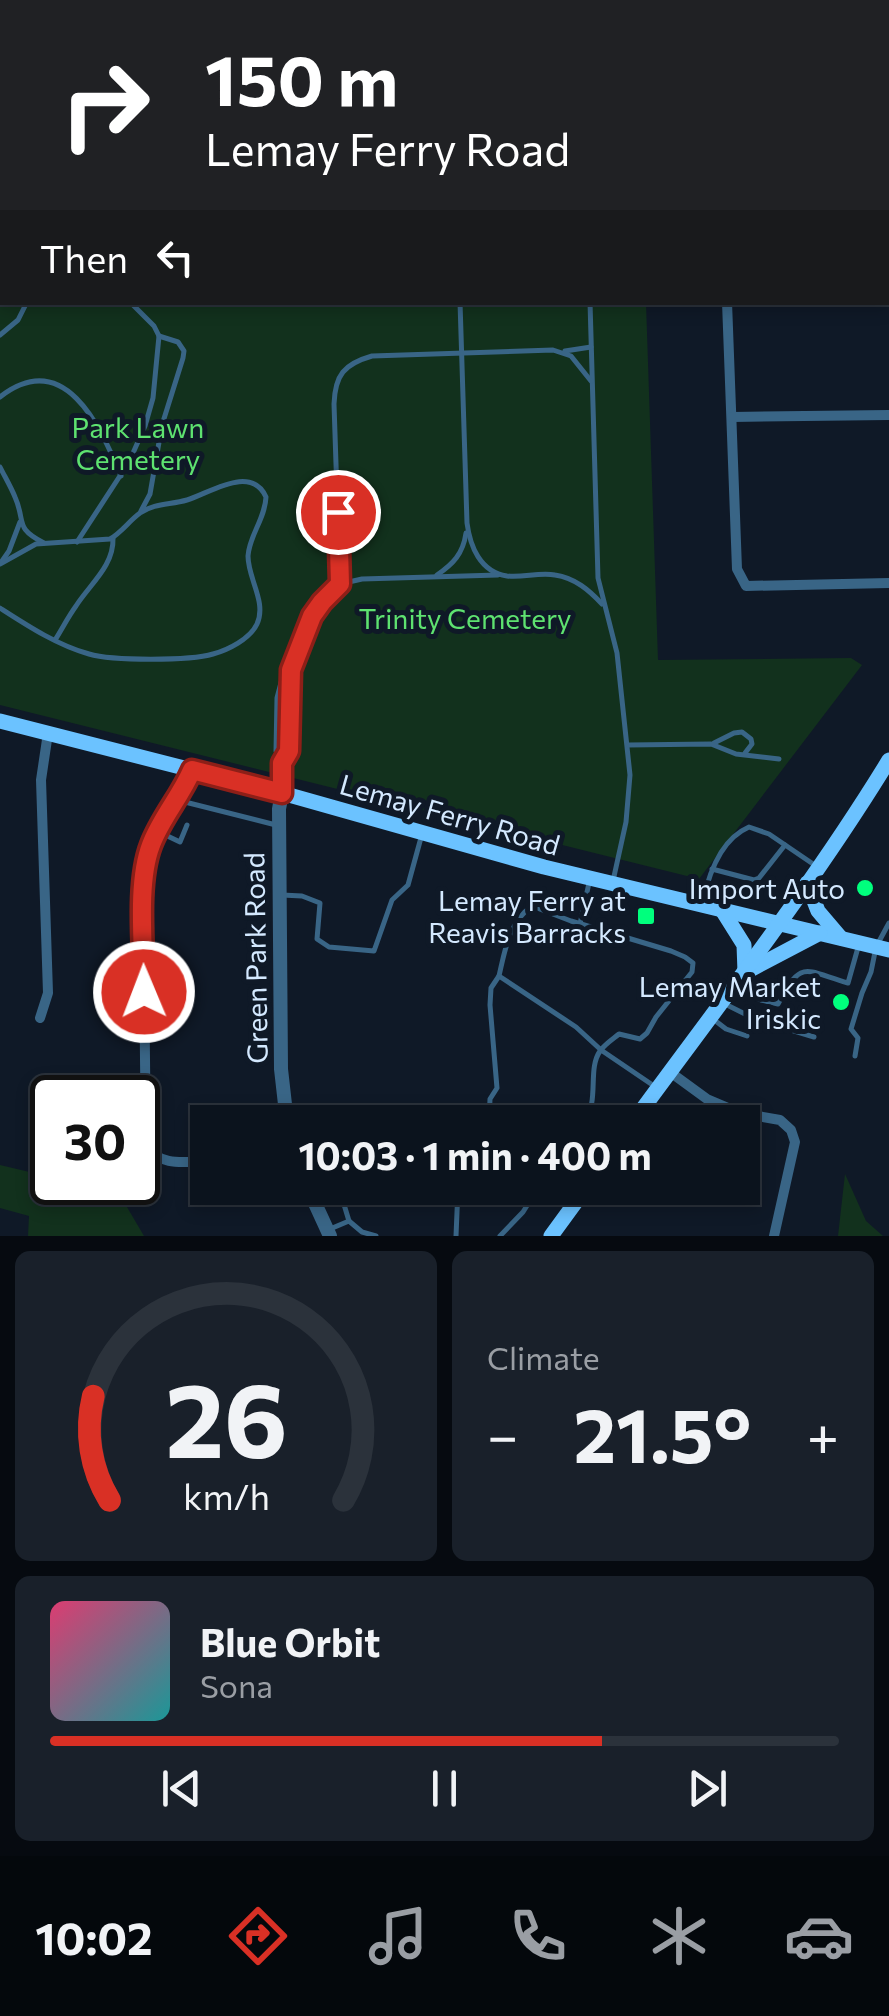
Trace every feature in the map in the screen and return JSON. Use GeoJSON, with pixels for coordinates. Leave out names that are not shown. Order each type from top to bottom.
{"type":"FeatureCollection","features":[{"type":"Feature","properties":{"kind":"main road","name":"Lemay Ferry Road"},"geometry":{"type":"LineString","coordinates":[[0,721],[282,793],[590,879],[883,949]]}},
{"type":"Feature","properties":{"kind":"main road"},"geometry":{"type":"LineString","coordinates":[[646,1105],[740,979],[889,760]]}},
{"type":"Feature","properties":{"kind":"main road"},"geometry":{"type":"LineString","coordinates":[[807,884],[818,911],[841,938]]}},
{"type":"Feature","properties":{"kind":"main road"},"geometry":{"type":"LineString","coordinates":[[722,910],[744,946],[740,979]]}},
{"type":"Feature","properties":{"kind":"main road"},"geometry":{"type":"LineString","coordinates":[[740,979],[820,933]]}},
{"type":"Feature","properties":{"kind":"main road"},"geometry":{"type":"LineString","coordinates":[[551,1236],[574,1205]]}},
{"type":"Feature","properties":{"kind":"street"},"geometry":{"type":"LineString","coordinates":[[709,0],[718,0]]}},
{"type":"Feature","properties":{"kind":"street"},"geometry":{"type":"LineString","coordinates":[[728,305],[737,569],[746,586],[889,583]]}},
{"type":"Feature","properties":{"kind":"street"},"geometry":{"type":"LineString","coordinates":[[732,417],[889,415]]}},
{"type":"Feature","properties":{"kind":"street"},"geometry":{"type":"LineString","coordinates":[[40,1018],[48,993],[41,780],[48,733]]}},
{"type":"Feature","properties":{"kind":"street"},"geometry":{"type":"LineString","coordinates":[[190,1162],[168,1162],[152,1156],[146,1145],[143,886],[149,849],[192,770]]}},
{"type":"Feature","properties":{"kind":"street","name":"Green Park Road"},"geometry":{"type":"LineString","coordinates":[[282,793],[279,895],[285,1105]]}},
{"type":"Feature","properties":{"kind":"street"},"geometry":{"type":"LineString","coordinates":[[670,1072],[707,1099],[740,1112],[780,1120],[791,1130],[795,1142],[774,1236]]}},
{"type":"Feature","properties":{"kind":"street"},"geometry":{"type":"LineString","coordinates":[[316,1205],[328,1233]]}},
{"type":"Feature","properties":{"kind":"lane"},"geometry":{"type":"LineString","coordinates":[[0,334],[18,320],[26,305]]}},
{"type":"Feature","properties":{"kind":"lane"},"geometry":{"type":"LineString","coordinates":[[77,542],[121,476],[149,412],[159,336],[133,305]]}},
{"type":"Feature","properties":{"kind":"lane"},"geometry":{"type":"LineString","coordinates":[[460,305],[469,540],[484,564],[501,575]]}},
{"type":"Feature","properties":{"kind":"lane"},"geometry":{"type":"LineString","coordinates":[[590,305],[598,578],[617,653],[630,776],[626,822],[612,884]]}},
{"type":"Feature","properties":{"kind":"lane"},"geometry":{"type":"LineString","coordinates":[[139,514],[150,494],[162,425],[184,351],[178,342],[159,336]]}},
{"type":"Feature","properties":{"kind":"lane"},"geometry":{"type":"LineString","coordinates":[[562,352],[591,347]]}},
{"type":"Feature","properties":{"kind":"lane"},"geometry":{"type":"LineString","coordinates":[[340,584],[334,404],[336,386],[347,367],[372,356],[553,350],[577,362],[592,383]]}},
{"type":"Feature","properties":{"kind":"lane"},"geometry":{"type":"LineString","coordinates":[[0,397],[29,381],[50,380],[60,385],[72,393],[99,428],[121,476]]}},
{"type":"Feature","properties":{"kind":"lane"},"geometry":{"type":"LineString","coordinates":[[0,467],[16,499],[20,522],[32,537],[44,543]]}},
{"type":"Feature","properties":{"kind":"lane"},"geometry":{"type":"LineString","coordinates":[[0,564],[44,543],[112,538],[139,514],[155,506],[187,500],[221,485],[242,482],[263,491],[265,506],[248,550],[260,603],[257,625],[246,638],[228,648],[197,657],[104,657],[55,640],[0,608]]}},
{"type":"Feature","properties":{"kind":"lane"},"geometry":{"type":"LineString","coordinates":[[0,564],[20,522]]}},
{"type":"Feature","properties":{"kind":"lane"},"geometry":{"type":"LineString","coordinates":[[434,577],[463,550],[467,523]]}},
{"type":"Feature","properties":{"kind":"lane"},"geometry":{"type":"LineString","coordinates":[[55,640],[110,560],[112,538]]}},
{"type":"Feature","properties":{"kind":"lane"},"geometry":{"type":"LineString","coordinates":[[282,763],[289,751],[291,670],[312,616],[340,584],[552,574],[582,586],[604,606]]}},
{"type":"Feature","properties":{"kind":"lane"},"geometry":{"type":"LineString","coordinates":[[282,793],[282,763],[276,751],[276,698],[282,679],[291,670]]}},
{"type":"Feature","properties":{"kind":"lane"},"geometry":{"type":"LineString","coordinates":[[712,744],[742,732],[752,744],[743,754]]}},
{"type":"Feature","properties":{"kind":"lane"},"geometry":{"type":"LineString","coordinates":[[628,745],[712,744],[779,759]]}},
{"type":"Feature","properties":{"kind":"lane"},"geometry":{"type":"LineString","coordinates":[[178,800],[279,826]]}},
{"type":"Feature","properties":{"kind":"lane"},"geometry":{"type":"LineString","coordinates":[[157,831],[180,842],[187,824]]}},
{"type":"Feature","properties":{"kind":"lane"},"geometry":{"type":"LineString","coordinates":[[702,905],[712,869],[727,844],[749,826],[769,834],[818,867]]}},
{"type":"Feature","properties":{"kind":"lane"},"geometry":{"type":"LineString","coordinates":[[279,895],[302,896],[320,903],[317,938],[328,947],[374,952],[392,900],[408,885],[423,832]]}},
{"type":"Feature","properties":{"kind":"lane"},"geometry":{"type":"LineString","coordinates":[[712,869],[754,880],[786,845]]}},
{"type":"Feature","properties":{"kind":"lane"},"geometry":{"type":"LineString","coordinates":[[580,924],[590,879]]}},
{"type":"Feature","properties":{"kind":"lane"},"geometry":{"type":"LineString","coordinates":[[490,1105],[497,1088],[492,988],[519,915],[532,906],[672,951],[693,963],[692,972],[640,1039],[619,1034],[601,1050],[595,1069],[592,1105]]}},
{"type":"Feature","properties":{"kind":"lane"},"geometry":{"type":"LineString","coordinates":[[856,1056],[858,1038],[851,1030],[862,993],[883,949],[889,923]]}},
{"type":"Feature","properties":{"kind":"lane"},"geometry":{"type":"LineString","coordinates":[[740,979],[778,1004],[797,973],[805,971],[848,983],[859,943]]}},
{"type":"Feature","properties":{"kind":"lane"},"geometry":{"type":"LineString","coordinates":[[499,976],[658,1088]]}},
{"type":"Feature","properties":{"kind":"lane"},"geometry":{"type":"LineString","coordinates":[[740,979],[766,994],[768,1001]]}},
{"type":"Feature","properties":{"kind":"lane"},"geometry":{"type":"LineString","coordinates":[[722,1002],[757,1020],[814,1038]]}},
{"type":"Feature","properties":{"kind":"lane"},"geometry":{"type":"LineString","coordinates":[[710,1017],[726,1029],[747,1036]]}},
{"type":"Feature","properties":{"kind":"lane"},"geometry":{"type":"LineString","coordinates":[[344,1205],[349,1222],[363,1234],[376,1236]]}},
{"type":"Feature","properties":{"kind":"lane"},"geometry":{"type":"LineString","coordinates":[[456,1236],[457,1205]]}},
{"type":"Feature","properties":{"kind":"lane"},"geometry":{"type":"LineString","coordinates":[[500,1236],[527,1205]]}},
{"type":"Feature","properties":{"kind":"lane"},"geometry":{"type":"LineString","coordinates":[[328,1233],[349,1222]]}},
{"type":"Feature","properties":{"kind":"green space","name":"Trinity Cemetery"},"geometry":{"type":"Polygon","coordinates":[[[0,305],[646,305],[658,660],[851,658],[862,665],[699,879],[0,705],[0,305]]]}},
{"type":"Feature","properties":{"kind":"green space"},"geometry":{"type":"Polygon","coordinates":[[[0,1165],[30,1172],[30,1205],[126,1205],[144,1236],[28,1236],[29,1216],[0,1208],[0,1165]]]}},
{"type":"Feature","properties":{"kind":"green space"},"geometry":{"type":"Polygon","coordinates":[[[845,1174],[866,1221],[883,1236],[838,1236],[845,1174]]]}},
{"type":"Feature","properties":{"kind":"place","name":"Import Auto"},"geometry":{"type":"Point","coordinates":[865,888]}},
{"type":"Feature","properties":{"kind":"place","name":"Lemay Ferry at Reavis Barracks"},"geometry":{"type":"Point","coordinates":[646,916]}},
{"type":"Feature","properties":{"kind":"place","name":"Lemay Market Iriskic"},"geometry":{"type":"Point","coordinates":[841,1002]}},
{"type":"Feature","properties":{"kind":"route"},"geometry":{"type":"LineString","coordinates":[[144,992],[143,886],[149,849],[192,770],[282,793],[282,763],[289,751],[291,670],[312,616],[340,584],[338,512]]}},
{"type":"Feature","properties":{"kind":"park label","name":"Park Lawn Cemetery"},"geometry":{"type":"Point","coordinates":[138,443]}}]}
